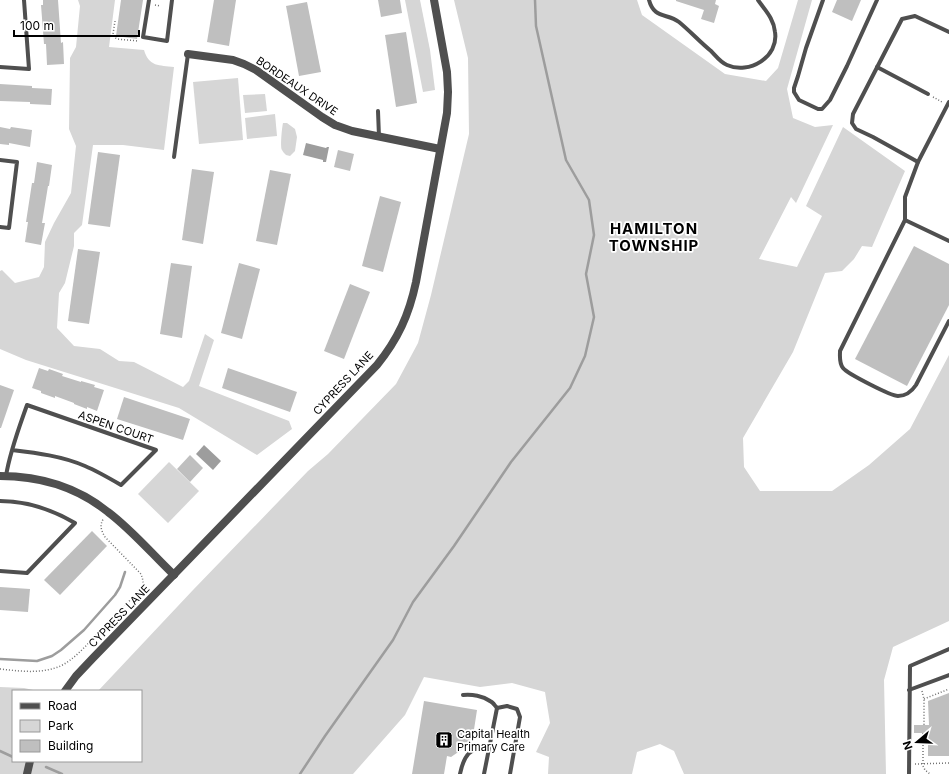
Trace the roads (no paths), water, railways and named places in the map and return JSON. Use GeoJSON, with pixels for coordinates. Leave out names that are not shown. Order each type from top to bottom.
{"type":"FeatureCollection","features":[{"type":"Feature","properties":{"kind":"street","name":"CYPRESS LANE"},"geometry":{"type":"LineString","coordinates":[[66,690],[76,676],[93,658],[376,366],[388,351],[397,336],[405,320],[416,282],[446,113],[448,92],[447,72],[434,0]]}},
{"type":"Feature","properties":{"kind":"street","name":"BORDEAUX DRIVE"},"geometry":{"type":"LineString","coordinates":[[188,54],[233,60],[244,64],[256,70],[322,117],[335,125],[352,132],[440,149]]}},
{"type":"Feature","properties":{"kind":"street"},"geometry":{"type":"LineString","coordinates":[[3,476],[41,480],[57,484],[92,500],[129,531],[174,575]]}},
{"type":"Feature","properties":{"kind":"street"},"geometry":{"type":"LineString","coordinates":[[27,774],[30,762]]}},
{"type":"Feature","properties":{"kind":"lane"},"geometry":{"type":"LineString","coordinates":[[0,67],[29,69],[24,0]]}},
{"type":"Feature","properties":{"kind":"lane"},"geometry":{"type":"LineString","coordinates":[[149,0],[143,37],[167,40],[172,0]]}},
{"type":"Feature","properties":{"kind":"lane"},"geometry":{"type":"LineString","coordinates":[[649,0],[654,10],[659,14],[677,21],[685,27],[721,61],[732,67],[739,68],[755,65],[762,61],[771,51],[775,42],[776,33],[773,21],[758,0]]}},
{"type":"Feature","properties":{"kind":"lane"},"geometry":{"type":"LineString","coordinates":[[823,0],[794,88],[794,92],[799,100],[818,109],[822,109],[830,100],[877,0]]}},
{"type":"Feature","properties":{"kind":"lane"},"geometry":{"type":"LineString","coordinates":[[918,162],[856,129],[852,123],[853,114],[902,19],[915,16],[949,32]]}},
{"type":"Feature","properties":{"kind":"lane"},"geometry":{"type":"LineString","coordinates":[[174,157],[188,54]]}},
{"type":"Feature","properties":{"kind":"lane"},"geometry":{"type":"LineString","coordinates":[[877,67],[928,94]]}},
{"type":"Feature","properties":{"kind":"lane"},"geometry":{"type":"LineString","coordinates":[[948,103],[918,162],[905,197],[905,220],[840,350],[842,368],[848,373],[890,394],[898,396],[905,395],[912,391],[916,385],[949,321]]}},
{"type":"Feature","properties":{"kind":"lane"},"geometry":{"type":"LineString","coordinates":[[378,111],[379,137]]}},
{"type":"Feature","properties":{"kind":"lane"},"geometry":{"type":"LineString","coordinates":[[0,160],[18,162],[9,228],[0,227]]}},
{"type":"Feature","properties":{"kind":"lane"},"geometry":{"type":"LineString","coordinates":[[905,220],[949,241]]}},
{"type":"Feature","properties":{"kind":"lane","name":"ASPEN COURT"},"geometry":{"type":"LineString","coordinates":[[3,476],[27,405],[156,450],[121,485],[86,466],[72,461],[35,452],[12,450]]}},
{"type":"Feature","properties":{"kind":"lane"},"geometry":{"type":"LineString","coordinates":[[0,501],[22,502],[36,505],[49,509],[75,523],[27,573],[0,571]]}},
{"type":"Feature","properties":{"kind":"lane"},"geometry":{"type":"LineString","coordinates":[[910,774],[910,666],[949,650]]}},
{"type":"Feature","properties":{"kind":"lane"},"geometry":{"type":"LineString","coordinates":[[909,690],[949,675]]}},
{"type":"Feature","properties":{"kind":"lane"},"geometry":{"type":"LineString","coordinates":[[463,695],[469,694],[486,699],[491,701],[496,708],[484,774]]}},
{"type":"Feature","properties":{"kind":"lane"},"geometry":{"type":"LineString","coordinates":[[496,708],[507,706],[517,709],[520,717],[510,774]]}},
{"type":"Feature","properties":{"kind":"lane"},"geometry":{"type":"LineString","coordinates":[[460,774],[462,762],[469,752],[477,749],[488,750]]}},
{"type":"Feature","properties":{"kind":"waterway"},"geometry":{"type":"LineString","coordinates":[[300,774],[393,640],[413,602],[454,546],[511,462],[570,388],[585,356],[594,317],[586,274],[594,235],[589,200],[566,160],[536,26],[535,0]]}},
{"type":"Feature","properties":{"kind":"waterway"},"geometry":{"type":"LineString","coordinates":[[0,659],[37,661],[52,656],[61,650],[84,630],[115,595],[120,587],[125,572]]}},
{"type":"Feature","properties":{"kind":"waterway"},"geometry":{"type":"LineString","coordinates":[[0,751],[12,757]]}},
{"type":"Feature","properties":{"kind":"waterway"},"geometry":{"type":"LineString","coordinates":[[46,767],[62,774]]}},
{"type":"Feature","properties":{"kind":"place","name":"Capital Health Primary Care"},"geometry":{"type":"Point","coordinates":[444,740]}},
{"type":"Feature","properties":{"kind":"district","name":"HAMILTON TOWNSHIP"},"geometry":{"type":"Point","coordinates":[654,236]}}]}
